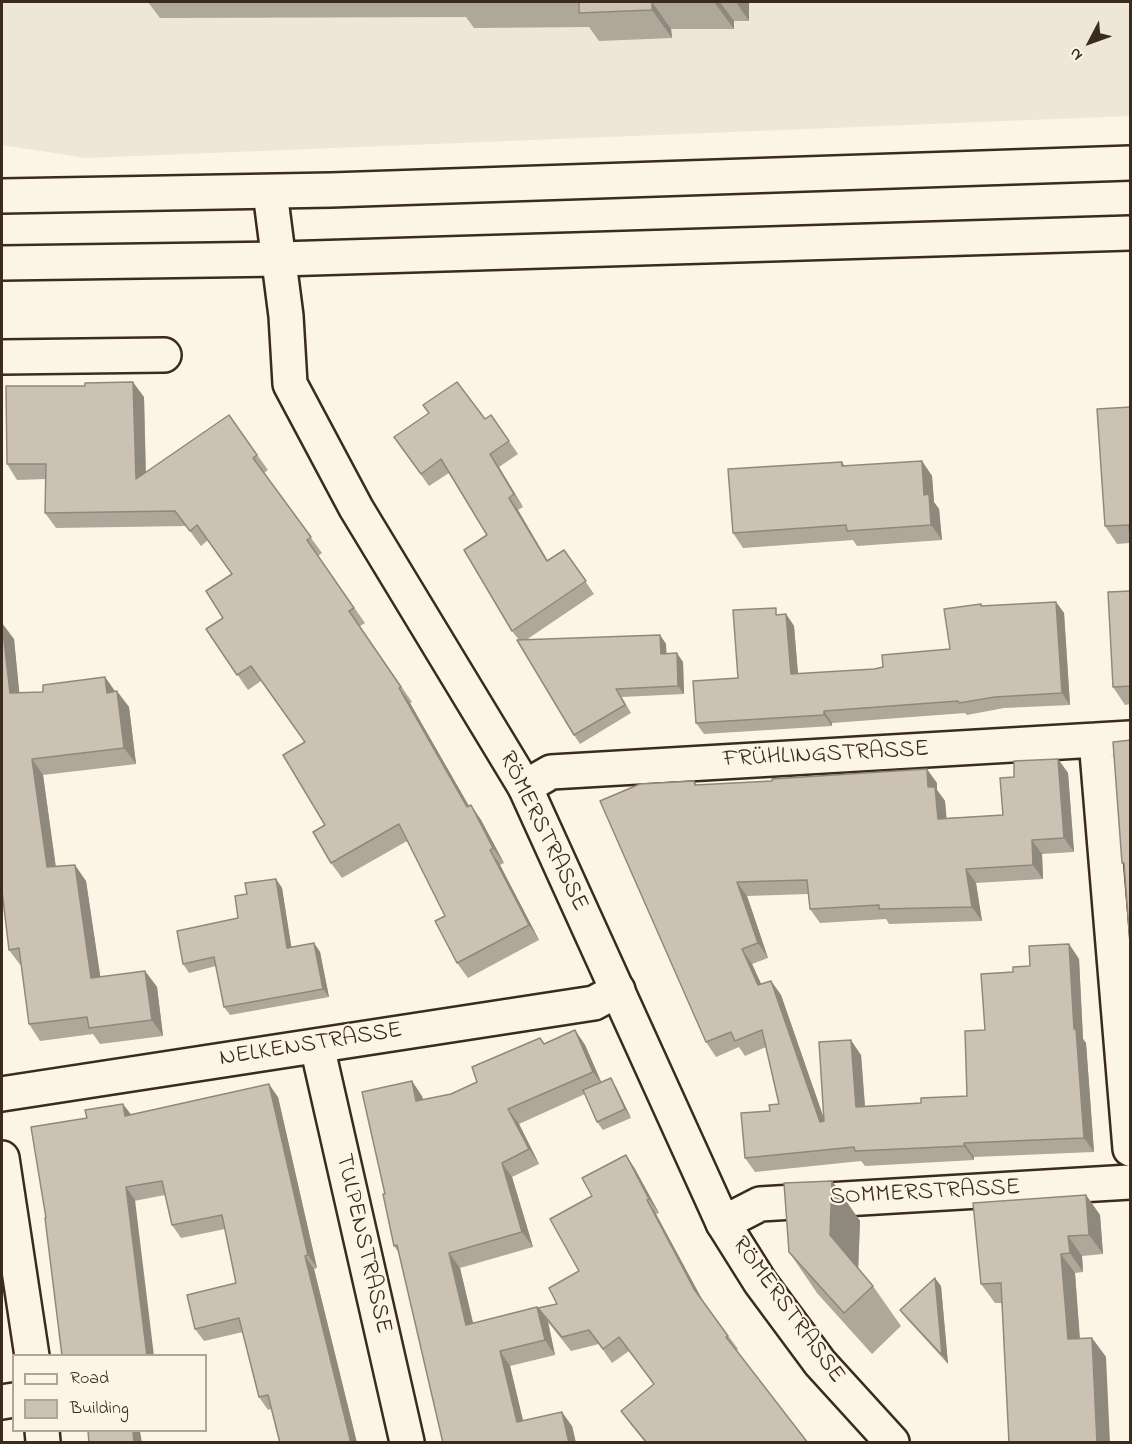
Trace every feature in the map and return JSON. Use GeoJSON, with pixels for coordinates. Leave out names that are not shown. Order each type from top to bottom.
{"type":"FeatureCollection","features":[{"type":"Feature","properties":{"kind":"street"},"geometry":{"type":"LineString","coordinates":[[2,196],[270,192],[1131,163]]}},
{"type":"Feature","properties":{"kind":"street","name":"RÖMERSTRASSE"},"geometry":{"type":"LineString","coordinates":[[270,192],[286,316],[290,384],[357,508],[525,787],[723,1223],[760,1282],[820,1363],[892,1443]]}},
{"type":"Feature","properties":{"kind":"street"},"geometry":{"type":"LineString","coordinates":[[2,263],[280,259],[1131,233]]}},
{"type":"Feature","properties":{"kind":"street"},"geometry":{"type":"LineString","coordinates":[[2,357],[164,355]]}},
{"type":"Feature","properties":{"kind":"street","name":"FRÜHLINGSTRASSE"},"geometry":{"type":"LineString","coordinates":[[525,787],[551,772],[1131,738]]}},
{"type":"Feature","properties":{"kind":"street"},"geometry":{"type":"LineString","coordinates":[[1096,740],[1131,1149]]}},
{"type":"Feature","properties":{"kind":"street","name":"NELKENSTRASSE"},"geometry":{"type":"LineString","coordinates":[[2,1094],[594,1003],[618,990]]}},
{"type":"Feature","properties":{"kind":"street","name":"TULPENSTRASSE"},"geometry":{"type":"LineString","coordinates":[[317,1046],[407,1443]]}},
{"type":"Feature","properties":{"kind":"street"},"geometry":{"type":"LineString","coordinates":[[2,1158],[32,1354]]}},
{"type":"Feature","properties":{"kind":"street","name":"SOMMERSTRASSE"},"geometry":{"type":"LineString","coordinates":[[723,1223],[760,1204],[1131,1182]]}},
{"type":"Feature","properties":{"kind":"shaded area"},"geometry":{"type":"Polygon","coordinates":[[[2,2],[1130,2],[1130,116],[86,158],[2,145],[2,2]]]}},
{"type":"Feature","properties":{"kind":"building"},"geometry":{"type":"Polygon","coordinates":[[[579,2],[652,2],[652,10],[579,13],[579,2]]]}},
{"type":"Feature","properties":{"kind":"building"},"geometry":{"type":"Polygon","coordinates":[[[133,382],[136,479],[229,415],[257,455],[253,458],[311,537],[307,540],[354,608],[349,611],[401,687],[399,688],[467,807],[471,805],[493,848],[490,850],[529,925],[457,963],[435,921],[445,916],[399,824],[331,863],[313,832],[325,825],[283,755],[305,742],[251,666],[237,675],[206,629],[223,618],[206,591],[232,574],[197,525],[190,531],[175,511],[45,513],[46,464],[7,464],[6,386],[85,386],[85,383],[133,382]]]}},
{"type":"Feature","properties":{"kind":"building"},"geometry":{"type":"Polygon","coordinates":[[[457,382],[485,419],[491,415],[509,441],[490,454],[514,494],[509,498],[547,561],[564,550],[586,581],[512,631],[464,550],[487,535],[441,459],[421,474],[394,437],[429,413],[423,405],[457,382]]]}},
{"type":"Feature","properties":{"kind":"building"},"geometry":{"type":"Polygon","coordinates":[[[1131,407],[1131,549],[1129,525],[1105,526],[1097,409],[1131,407]]]}},
{"type":"Feature","properties":{"kind":"building"},"geometry":{"type":"Polygon","coordinates":[[[922,461],[924,495],[929,494],[931,525],[847,531],[846,525],[733,533],[728,469],[842,462],[842,466],[922,461]]]}},
{"type":"Feature","properties":{"kind":"building"},"geometry":{"type":"Polygon","coordinates":[[[1131,591],[1131,686],[1113,687],[1108,592],[1131,591]]]}},
{"type":"Feature","properties":{"kind":"building"},"geometry":{"type":"Polygon","coordinates":[[[1056,602],[1062,693],[995,697],[959,703],[958,701],[824,711],[824,715],[696,723],[693,681],[738,678],[733,610],[776,608],[776,615],[786,614],[791,674],[874,669],[883,667],[882,655],[950,649],[944,609],[981,604],[981,606],[1056,602]]]}},
{"type":"Feature","properties":{"kind":"building"},"geometry":{"type":"Polygon","coordinates":[[[2,623],[10,693],[43,692],[43,685],[105,677],[107,693],[117,691],[124,748],[32,759],[47,867],[75,865],[91,978],[145,971],[152,1020],[89,1028],[87,1017],[29,1024],[19,948],[9,950],[2,891],[2,623]]]}},
{"type":"Feature","properties":{"kind":"building"},"geometry":{"type":"Polygon","coordinates":[[[660,635],[661,654],[677,653],[678,686],[616,689],[625,705],[574,735],[517,640],[660,635]]]}},
{"type":"Feature","properties":{"kind":"building"},"geometry":{"type":"Polygon","coordinates":[[[1131,740],[1131,957],[1113,742],[1131,740]]]}},
{"type":"Feature","properties":{"kind":"building"},"geometry":{"type":"Polygon","coordinates":[[[1058,759],[1064,838],[1032,840],[1033,865],[966,869],[972,907],[879,909],[879,905],[810,909],[807,880],[737,882],[758,943],[742,949],[758,985],[771,981],[820,1122],[824,1121],[819,1042],[851,1040],[856,1107],[921,1103],[921,1098],[967,1096],[965,1031],[985,1030],[981,974],[1013,972],[1013,967],[1030,966],[1029,946],[1069,944],[1084,1138],[964,1143],[964,1146],[855,1151],[854,1147],[745,1158],[741,1113],[770,1111],[769,1105],[779,1104],[762,1030],[735,1041],[731,1032],[706,1042],[600,801],[640,784],[694,781],[695,785],[772,781],[772,779],[927,769],[928,787],[935,787],[938,819],[1003,815],[1000,778],[1014,777],[1014,761],[1058,759]]]}},
{"type":"Feature","properties":{"kind":"building"},"geometry":{"type":"Polygon","coordinates":[[[276,879],[287,948],[314,943],[323,989],[224,1007],[214,957],[183,964],[177,931],[238,918],[235,896],[247,894],[245,883],[276,879]]]}},
{"type":"Feature","properties":{"kind":"building"},"geometry":{"type":"Polygon","coordinates":[[[575,1030],[593,1072],[508,1109],[529,1149],[502,1163],[522,1232],[449,1253],[466,1325],[537,1307],[545,1340],[500,1351],[517,1422],[562,1412],[569,1443],[443,1443],[397,1245],[394,1246],[362,1092],[412,1081],[416,1101],[451,1094],[477,1082],[472,1067],[540,1038],[544,1044],[575,1030]]]}},
{"type":"Feature","properties":{"kind":"building"},"geometry":{"type":"Polygon","coordinates":[[[611,1078],[625,1109],[597,1122],[583,1090],[611,1078]]]}},
{"type":"Feature","properties":{"kind":"building"},"geometry":{"type":"Polygon","coordinates":[[[269,1084],[308,1255],[305,1256],[351,1443],[280,1443],[268,1395],[259,1397],[239,1318],[195,1329],[187,1295],[236,1283],[222,1215],[172,1225],[162,1181],[126,1187],[147,1354],[62,1354],[46,1218],[31,1127],[87,1118],[85,1110],[123,1104],[125,1116],[269,1084]]]}},
{"type":"Feature","properties":{"kind":"building"},"geometry":{"type":"Polygon","coordinates":[[[626,1155],[694,1289],[728,1336],[726,1337],[808,1443],[647,1443],[621,1411],[654,1384],[619,1337],[603,1349],[589,1330],[562,1337],[538,1308],[557,1304],[549,1288],[579,1271],[550,1219],[592,1196],[582,1178],[626,1155]]]}},
{"type":"Feature","properties":{"kind":"building"},"geometry":{"type":"Polygon","coordinates":[[[832,1181],[830,1235],[873,1286],[844,1313],[789,1252],[784,1183],[832,1181]]]}},
{"type":"Feature","properties":{"kind":"building"},"geometry":{"type":"Polygon","coordinates":[[[1086,1195],[1089,1235],[1068,1236],[1070,1253],[1061,1254],[1068,1339],[1092,1338],[1097,1443],[1009,1443],[1001,1283],[981,1284],[973,1203],[1086,1195]]]}},
{"type":"Feature","properties":{"kind":"building"},"geometry":{"type":"Polygon","coordinates":[[[935,1278],[942,1355],[900,1310],[935,1278]]]}},
{"type":"Feature","properties":{"kind":"building"},"geometry":{"type":"Polygon","coordinates":[[[88,1432],[133,1432],[134,1443],[89,1443],[88,1432]]]}}]}
